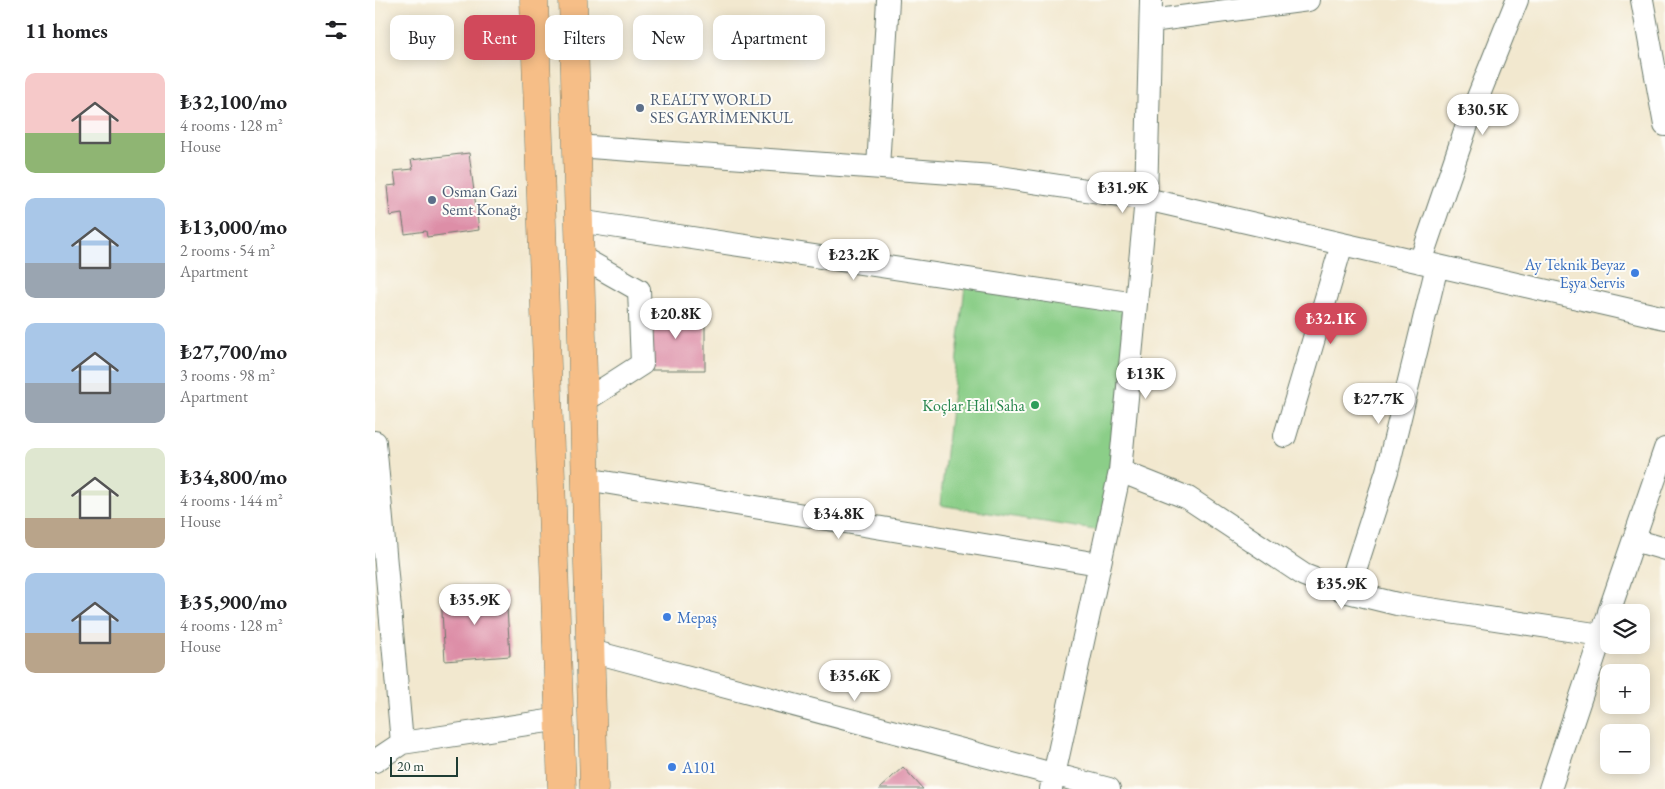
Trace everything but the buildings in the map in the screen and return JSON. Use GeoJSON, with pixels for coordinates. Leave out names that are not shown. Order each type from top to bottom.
{"type":"FeatureCollection","features":[{"type":"Feature","properties":{"kind":"main road"},"geometry":{"type":"LineString","coordinates":[[534,0],[562,789]]}},
{"type":"Feature","properties":{"kind":"main road"},"geometry":{"type":"LineString","coordinates":[[573,0],[594,789]]}},
{"type":"Feature","properties":{"kind":"street"},"geometry":{"type":"LineString","coordinates":[[878,167],[888,0]]}},
{"type":"Feature","properties":{"kind":"street"},"geometry":{"type":"LineString","coordinates":[[1053,782],[1120,471],[1146,199],[1151,10],[1308,0]]}},
{"type":"Feature","properties":{"kind":"street"},"geometry":{"type":"LineString","coordinates":[[1348,592],[1387,471],[1428,264],[1468,122],[1517,0]]}},
{"type":"Feature","properties":{"kind":"street"},"geometry":{"type":"LineString","coordinates":[[1642,0],[1665,125]]}},
{"type":"Feature","properties":{"kind":"street"},"geometry":{"type":"LineString","coordinates":[[576,146],[993,176],[1146,199],[1665,318]]}},
{"type":"Feature","properties":{"kind":"street"},"geometry":{"type":"LineString","coordinates":[[578,221],[1136,304]]}},
{"type":"Feature","properties":{"kind":"street"},"geometry":{"type":"LineString","coordinates":[[1285,436],[1342,244]]}},
{"type":"Feature","properties":{"kind":"street"},"geometry":{"type":"LineString","coordinates":[[579,256],[639,290],[642,354],[642,364],[583,402]]}},
{"type":"Feature","properties":{"kind":"street"},"geometry":{"type":"LineString","coordinates":[[375,442],[402,743]]}},
{"type":"Feature","properties":{"kind":"street"},"geometry":{"type":"LineString","coordinates":[[1612,604],[1665,449]]}},
{"type":"Feature","properties":{"kind":"street"},"geometry":{"type":"LineString","coordinates":[[1120,471],[1188,498],[1304,575],[1348,592],[1397,604],[1600,635]]}},
{"type":"Feature","properties":{"kind":"street"},"geometry":{"type":"LineString","coordinates":[[586,479],[1099,564]]}},
{"type":"Feature","properties":{"kind":"street"},"geometry":{"type":"LineString","coordinates":[[1634,540],[1665,549]]}},
{"type":"Feature","properties":{"kind":"street"},"geometry":{"type":"LineString","coordinates":[[1550,789],[1600,638]]}},
{"type":"Feature","properties":{"kind":"street"},"geometry":{"type":"LineString","coordinates":[[591,651],[1053,782],[1109,789]]}},
{"type":"Feature","properties":{"kind":"street"},"geometry":{"type":"LineString","coordinates":[[375,761],[402,743],[561,719]]}},
{"type":"Feature","properties":{"kind":"green space","name":"Koçlar Halı Saha"},"geometry":{"type":"Polygon","coordinates":[[[965,286],[1132,306],[1101,531],[940,505],[965,286]]]}},
{"type":"Feature","properties":{"kind":"place","name":"REALTY WORLD SES GAYRİMENKUL"},"geometry":{"type":"Point","coordinates":[640,108]}},
{"type":"Feature","properties":{"kind":"place","name":"Osman Gazi Semt Konağı"},"geometry":{"type":"Point","coordinates":[432,200]}},
{"type":"Feature","properties":{"kind":"place","name":"Ay Teknik Beyaz Eşya Servis"},"geometry":{"type":"Point","coordinates":[1635,273]}},
{"type":"Feature","properties":{"kind":"place","name":"Koçlar Halı Saha"},"geometry":{"type":"Point","coordinates":[1035,405]}},
{"type":"Feature","properties":{"kind":"place","name":"Mepaş"},"geometry":{"type":"Point","coordinates":[667,617]}},
{"type":"Feature","properties":{"kind":"place","name":"A101"},"geometry":{"type":"Point","coordinates":[672,767]}}]}
